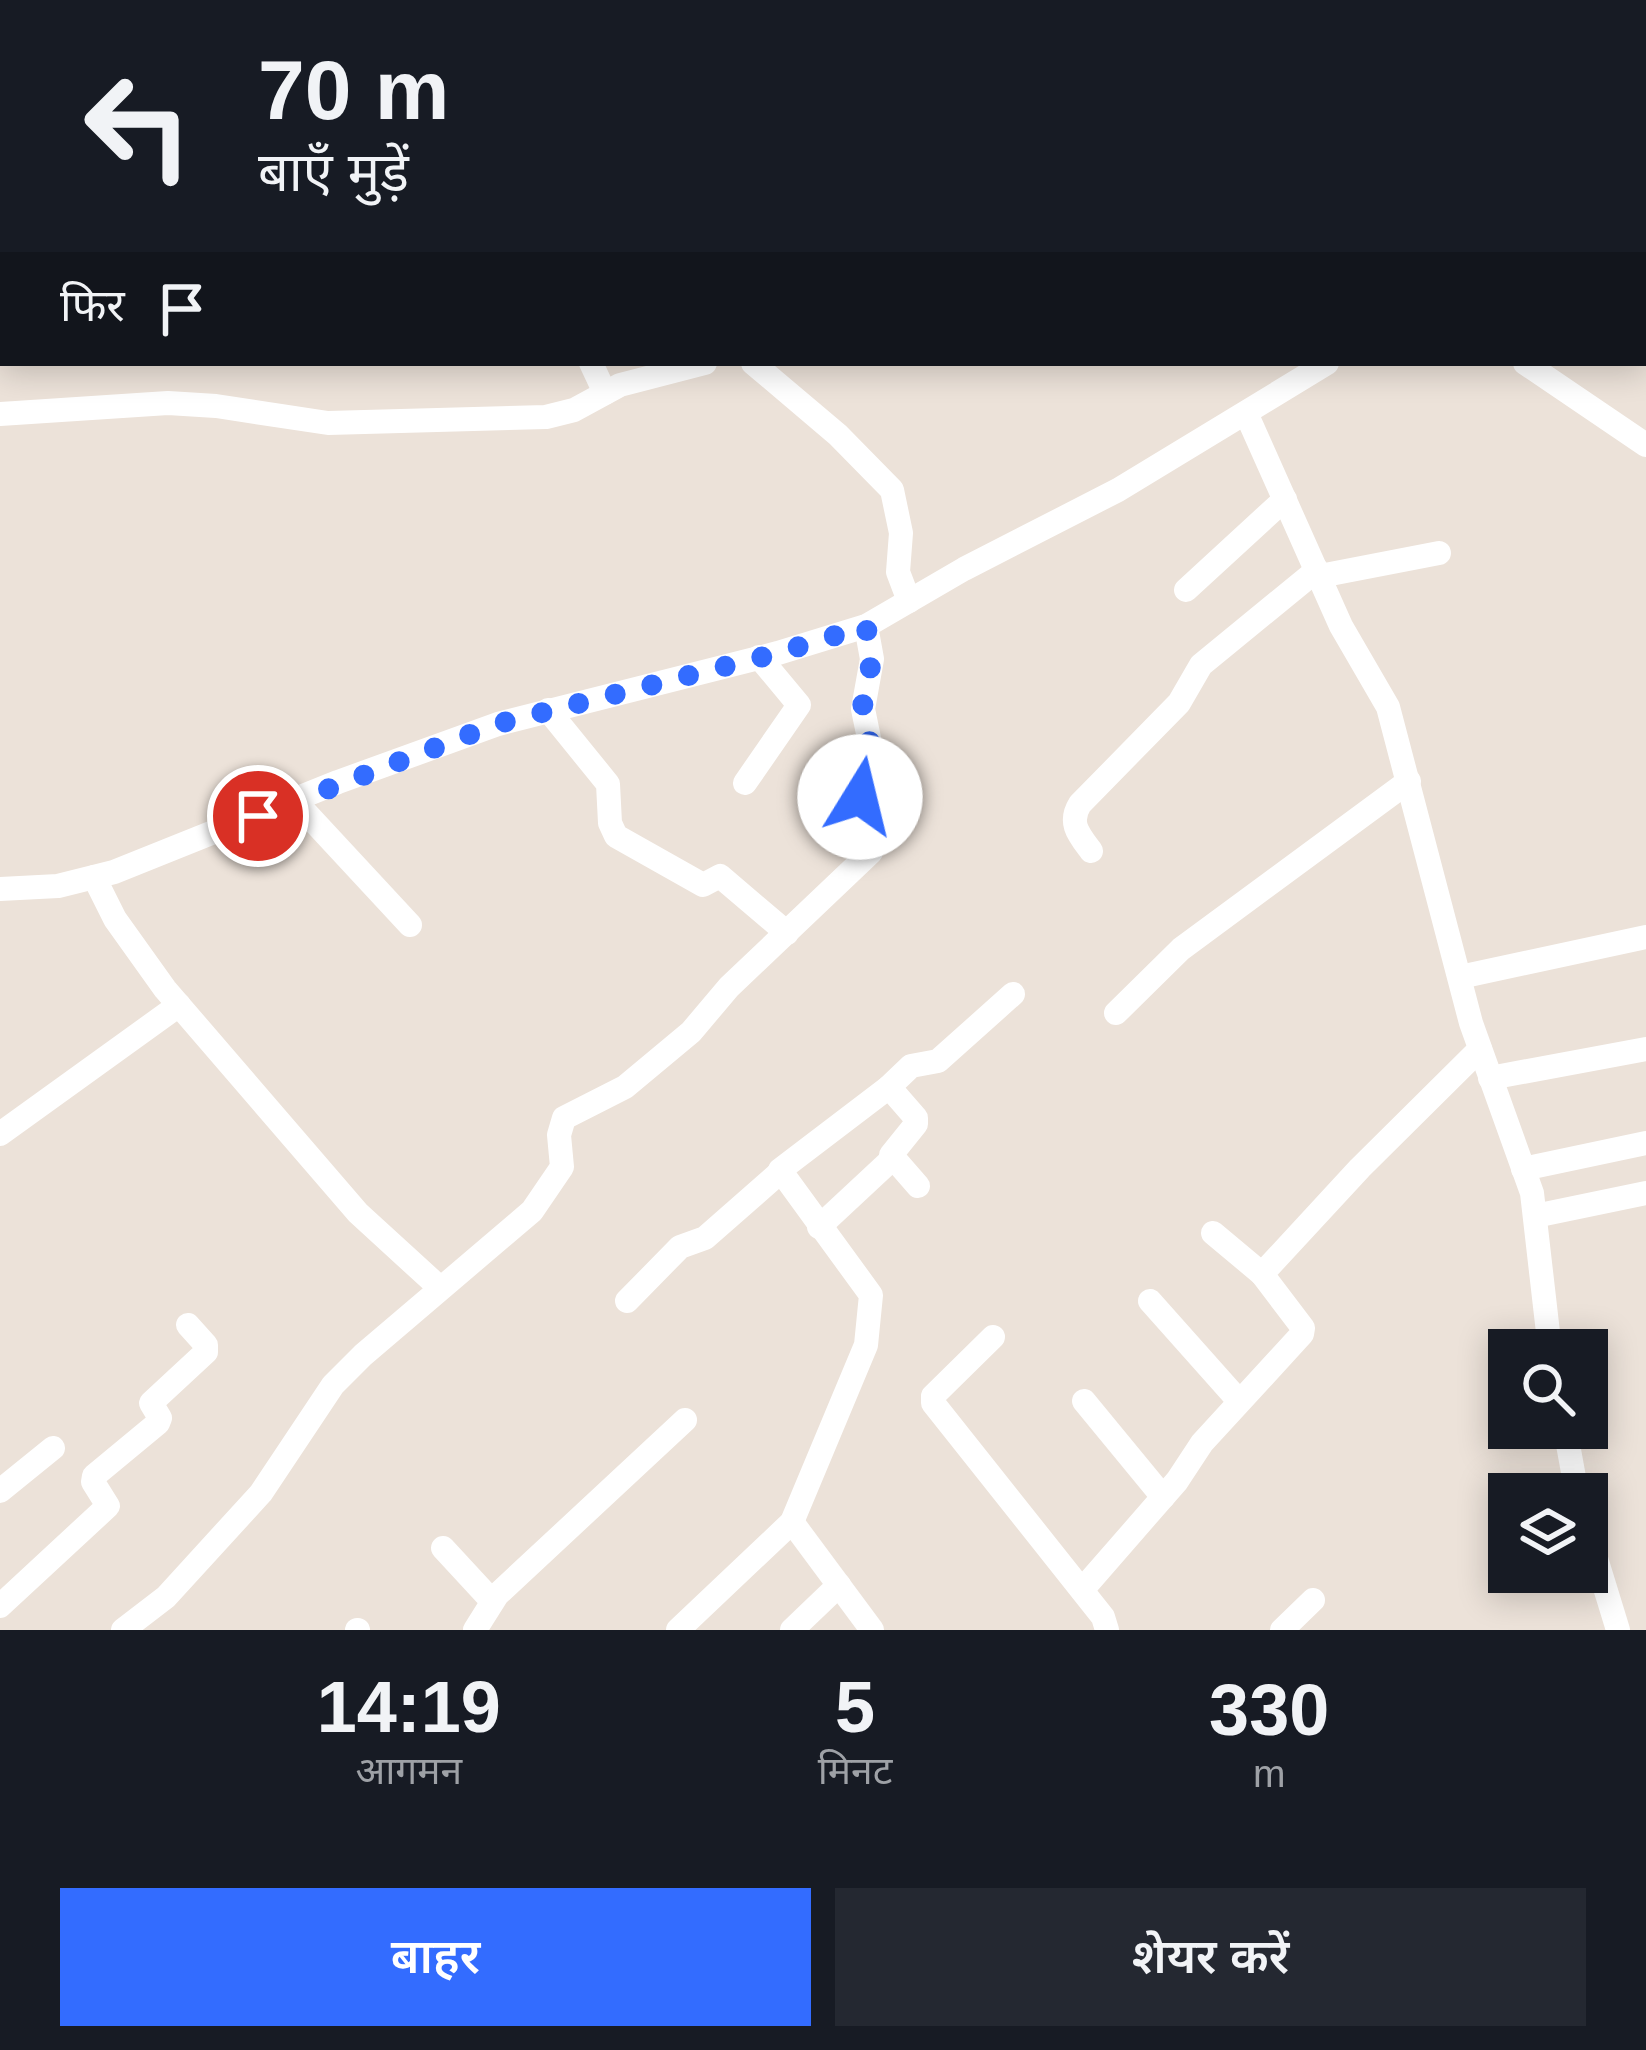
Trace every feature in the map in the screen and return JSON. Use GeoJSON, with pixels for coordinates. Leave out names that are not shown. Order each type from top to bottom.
{"type":"FeatureCollection","features":[{"type":"Feature","properties":{"kind":"street"},"geometry":{"type":"LineString","coordinates":[[592,366],[605,393]]}},
{"type":"Feature","properties":{"kind":"street"},"geometry":{"type":"LineString","coordinates":[[0,414],[168,403],[328,424],[522,418],[574,410],[620,385],[693,366]]}},
{"type":"Feature","properties":{"kind":"street"},"geometry":{"type":"LineString","coordinates":[[757,366],[851,447],[892,490],[901,533],[898,572],[910,601]]}},
{"type":"Feature","properties":{"kind":"street"},"geometry":{"type":"LineString","coordinates":[[0,889],[58,886],[94,877],[185,846],[427,748],[548,710],[866,626],[1118,490],[1322,366]]}},
{"type":"Feature","properties":{"kind":"street"},"geometry":{"type":"LineString","coordinates":[[1530,366],[1646,445]]}},
{"type":"Feature","properties":{"kind":"street"},"geometry":{"type":"LineString","coordinates":[[1246,413],[1341,626],[1388,707],[1480,1049],[1523,1169],[1535,1216],[1548,1329]]}},
{"type":"Feature","properties":{"kind":"street"},"geometry":{"type":"LineString","coordinates":[[1186,590],[1285,499]]}},
{"type":"Feature","properties":{"kind":"street"},"geometry":{"type":"LineString","coordinates":[[1090,851],[1075,826],[1075,812],[1179,703],[1201,665],[1318,573],[1439,553]]}},
{"type":"Feature","properties":{"kind":"street"},"geometry":{"type":"LineString","coordinates":[[135,1627],[261,1493],[333,1385],[532,1211],[562,1167],[559,1135],[564,1118],[625,1088],[691,1032],[729,987],[873,849],[860,797],[872,753],[862,709],[872,659],[866,626]]}},
{"type":"Feature","properties":{"kind":"street"},"geometry":{"type":"LineString","coordinates":[[746,783],[799,705],[759,657]]}},
{"type":"Feature","properties":{"kind":"street"},"geometry":{"type":"LineString","coordinates":[[548,710],[608,784],[610,823],[616,836],[703,885],[720,876],[787,933]]}},
{"type":"Feature","properties":{"kind":"street"},"geometry":{"type":"LineString","coordinates":[[1116,1013],[1181,949],[1409,781]]}},
{"type":"Feature","properties":{"kind":"street"},"geometry":{"type":"LineString","coordinates":[[294,800],[410,925]]}},
{"type":"Feature","properties":{"kind":"street"},"geometry":{"type":"LineString","coordinates":[[94,877],[116,919],[179,1005],[358,1213],[440,1288]]}},
{"type":"Feature","properties":{"kind":"street"},"geometry":{"type":"LineString","coordinates":[[1460,977],[1646,937]]}},
{"type":"Feature","properties":{"kind":"street"},"geometry":{"type":"LineString","coordinates":[[627,1300],[680,1247],[705,1238],[914,1065],[938,1061],[1013,994]]}},
{"type":"Feature","properties":{"kind":"street"},"geometry":{"type":"LineString","coordinates":[[0,1134],[179,1005]]}},
{"type":"Feature","properties":{"kind":"street"},"geometry":{"type":"LineString","coordinates":[[1262,1274],[1480,1049]]}},
{"type":"Feature","properties":{"kind":"street"},"geometry":{"type":"LineString","coordinates":[[1490,1078],[1646,1049]]}},
{"type":"Feature","properties":{"kind":"street"},"geometry":{"type":"LineString","coordinates":[[889,1088],[917,1121],[891,1151],[892,1159],[918,1186]]}},
{"type":"Feature","properties":{"kind":"street"},"geometry":{"type":"LineString","coordinates":[[1523,1169],[1646,1143]]}},
{"type":"Feature","properties":{"kind":"street"},"geometry":{"type":"LineString","coordinates":[[819,1226],[892,1159]]}},
{"type":"Feature","properties":{"kind":"street"},"geometry":{"type":"LineString","coordinates":[[678,1630],[793,1522],[866,1346],[871,1295],[779,1173]]}},
{"type":"Feature","properties":{"kind":"street"},"geometry":{"type":"LineString","coordinates":[[1535,1216],[1646,1193]]}},
{"type":"Feature","properties":{"kind":"street"},"geometry":{"type":"LineString","coordinates":[[1082,1590],[1238,1401],[1302,1334],[1303,1328],[1262,1274],[1213,1233]]}},
{"type":"Feature","properties":{"kind":"street"},"geometry":{"type":"LineString","coordinates":[[1150,1301],[1238,1401]]}},
{"type":"Feature","properties":{"kind":"street"},"geometry":{"type":"LineString","coordinates":[[0,1606],[106,1509],[109,1501],[93,1482],[94,1476],[158,1423],[151,1403],[206,1352],[206,1345],[188,1325]]}},
{"type":"Feature","properties":{"kind":"street"},"geometry":{"type":"LineString","coordinates":[[993,1337],[933,1396],[933,1403],[1103,1617],[1107,1630]]}},
{"type":"Feature","properties":{"kind":"street"},"geometry":{"type":"LineString","coordinates":[[1084,1401],[1162,1497]]}},
{"type":"Feature","properties":{"kind":"street"},"geometry":{"type":"LineString","coordinates":[[475,1630],[492,1601],[686,1420]]}},
{"type":"Feature","properties":{"kind":"street"},"geometry":{"type":"LineString","coordinates":[[0,1491],[53,1448]]}},
{"type":"Feature","properties":{"kind":"street"},"geometry":{"type":"LineString","coordinates":[[793,1522],[872,1630]]}},
{"type":"Feature","properties":{"kind":"street"},"geometry":{"type":"LineString","coordinates":[[442,1548],[492,1601]]}},
{"type":"Feature","properties":{"kind":"street"},"geometry":{"type":"LineString","coordinates":[[792,1630],[839,1586]]}},
{"type":"Feature","properties":{"kind":"street"},"geometry":{"type":"LineString","coordinates":[[1607,1593],[1618,1630]]}},
{"type":"Feature","properties":{"kind":"street"},"geometry":{"type":"LineString","coordinates":[[1282,1630],[1313,1600]]}},
{"type":"Feature","properties":{"kind":"route"},"geometry":{"type":"LineString","coordinates":[[258,816],[497,724],[866,626],[872,659],[862,709],[872,753],[860,797]]}}]}
